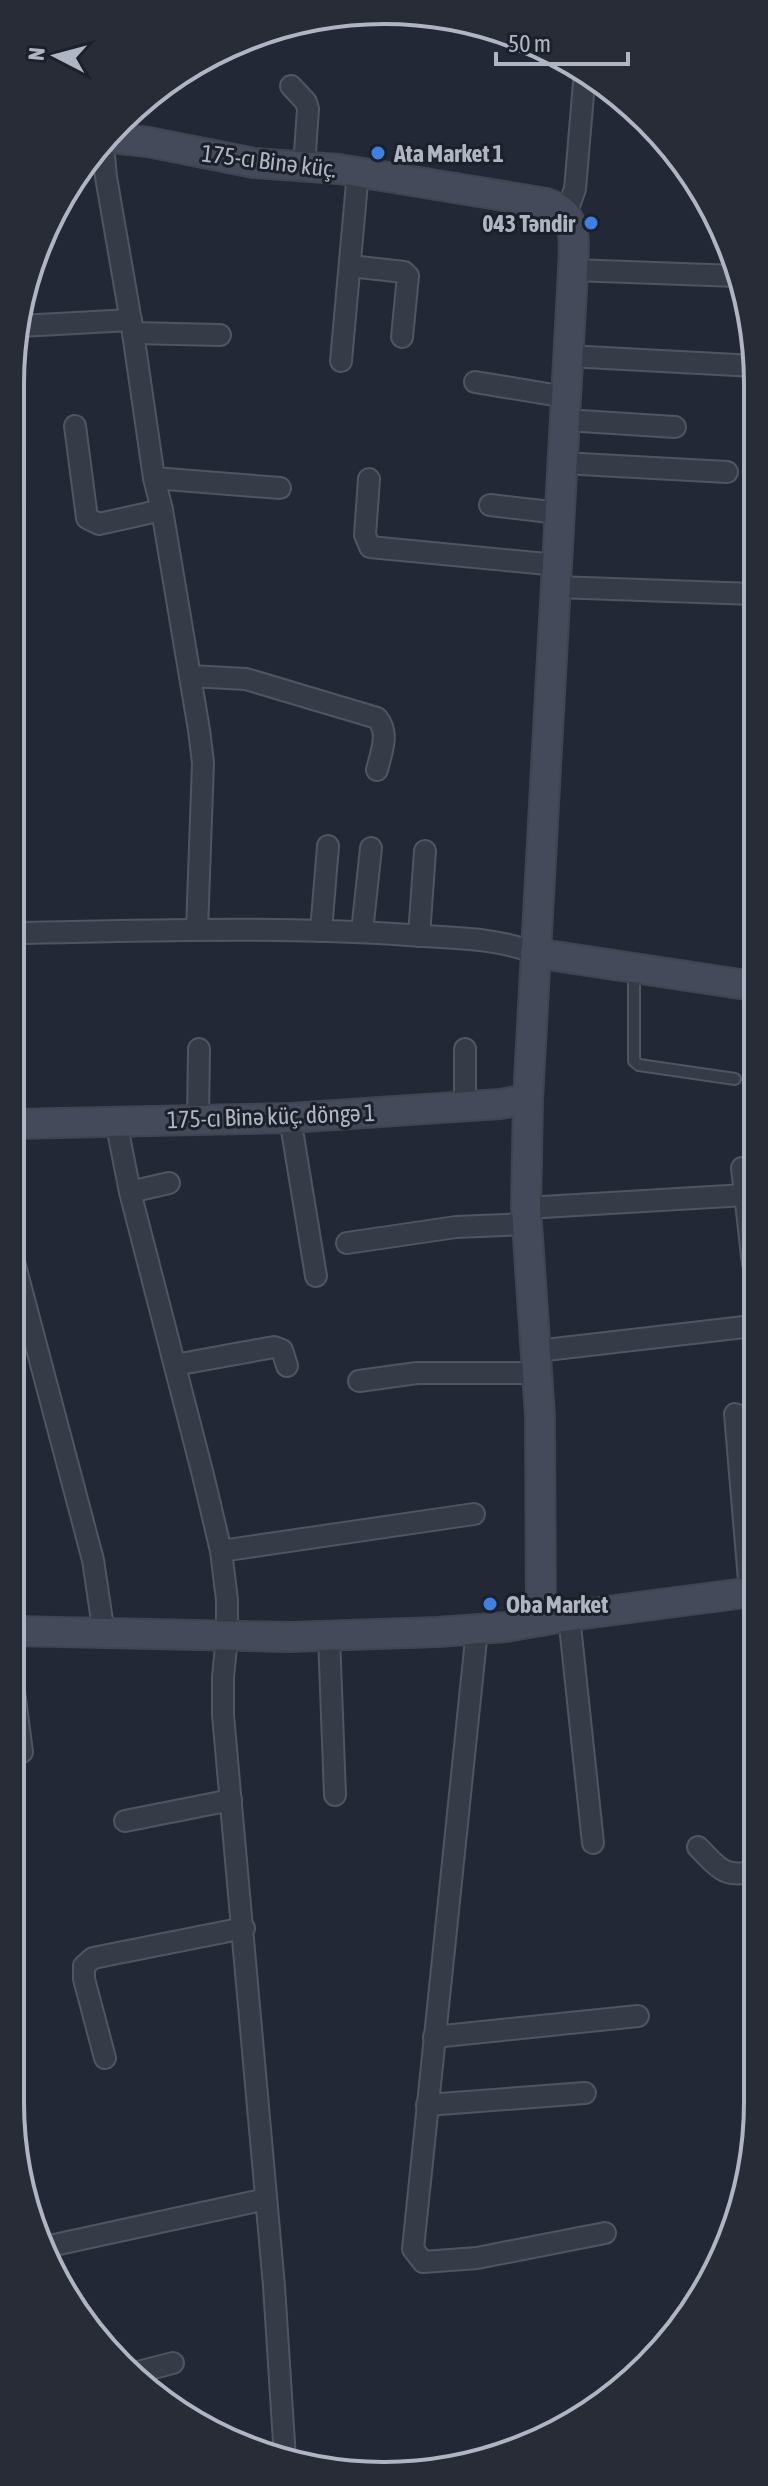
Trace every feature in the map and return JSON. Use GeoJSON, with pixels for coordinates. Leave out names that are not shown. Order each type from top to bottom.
{"type":"FeatureCollection","features":[{"type":"Feature","properties":{"kind":"street"},"geometry":{"type":"LineString","coordinates":[[541,1621],[538,1362],[527,1216],[528,1099],[573,270],[574,236],[566,214],[575,189],[584,85]]}},
{"type":"Feature","properties":{"kind":"street"},"geometry":{"type":"LineString","coordinates":[[291,86],[306,102],[308,109],[304,166]]}},
{"type":"Feature","properties":{"kind":"street","name":"175-cı Binə küç."},"geometry":{"type":"LineString","coordinates":[[120,139],[254,163],[358,172],[546,203],[566,214]]}},
{"type":"Feature","properties":{"kind":"street"},"geometry":{"type":"LineString","coordinates":[[104,158],[154,478],[162,510],[203,763],[197,930]]}},
{"type":"Feature","properties":{"kind":"street"},"geometry":{"type":"LineString","coordinates":[[341,361],[358,172]]}},
{"type":"Feature","properties":{"kind":"street"},"geometry":{"type":"LineString","coordinates":[[350,266],[404,272],[408,276],[402,337]]}},
{"type":"Feature","properties":{"kind":"street"},"geometry":{"type":"LineString","coordinates":[[573,270],[727,276]]}},
{"type":"Feature","properties":{"kind":"street"},"geometry":{"type":"LineString","coordinates":[[29,326],[132,326],[220,335]]}},
{"type":"Feature","properties":{"kind":"street"},"geometry":{"type":"LineString","coordinates":[[568,356],[743,365]]}},
{"type":"Feature","properties":{"kind":"street"},"geometry":{"type":"LineString","coordinates":[[475,382],[565,408],[675,427]]}},
{"type":"Feature","properties":{"kind":"street"},"geometry":{"type":"LineString","coordinates":[[75,426],[87,518],[99,524],[162,510]]}},
{"type":"Feature","properties":{"kind":"street"},"geometry":{"type":"LineString","coordinates":[[562,463],[727,472]]}},
{"type":"Feature","properties":{"kind":"street"},"geometry":{"type":"LineString","coordinates":[[154,478],[280,488]]}},
{"type":"Feature","properties":{"kind":"street"},"geometry":{"type":"LineString","coordinates":[[369,479],[365,535],[370,547],[557,576],[744,593]]}},
{"type":"Feature","properties":{"kind":"street"},"geometry":{"type":"LineString","coordinates":[[490,505],[559,513]]}},
{"type":"Feature","properties":{"kind":"street"},"geometry":{"type":"LineString","coordinates":[[190,676],[246,679],[377,718],[384,726],[377,770]]}},
{"type":"Feature","properties":{"kind":"street"},"geometry":{"type":"LineString","coordinates":[[321,931],[328,846]]}},
{"type":"Feature","properties":{"kind":"street"},"geometry":{"type":"LineString","coordinates":[[362,932],[371,848]]}},
{"type":"Feature","properties":{"kind":"street"},"geometry":{"type":"LineString","coordinates":[[419,936],[425,851]]}},
{"type":"Feature","properties":{"kind":"street"},"geometry":{"type":"LineString","coordinates":[[24,933],[321,931],[481,940],[535,953],[744,985]]}},
{"type":"Feature","properties":{"kind":"street"},"geometry":{"type":"LineString","coordinates":[[198,1119],[199,1049]]}},
{"type":"Feature","properties":{"kind":"street"},"geometry":{"type":"LineString","coordinates":[[465,1049],[465,1106]]}},
{"type":"Feature","properties":{"kind":"street","name":"175-cı Binə küç. döngə 1"},"geometry":{"type":"LineString","coordinates":[[24,1124],[290,1118],[528,1099]]}},
{"type":"Feature","properties":{"kind":"street"},"geometry":{"type":"LineString","coordinates":[[290,1118],[316,1276]]}},
{"type":"Feature","properties":{"kind":"street"},"geometry":{"type":"LineString","coordinates":[[116,1121],[130,1192],[221,1551],[227,1600],[223,1715],[244,1928],[284,2448]]}},
{"type":"Feature","properties":{"kind":"street"},"geometry":{"type":"LineString","coordinates":[[742,1168],[744,1186]]}},
{"type":"Feature","properties":{"kind":"street"},"geometry":{"type":"LineString","coordinates":[[130,1192],[169,1183]]}},
{"type":"Feature","properties":{"kind":"street"},"geometry":{"type":"LineString","coordinates":[[347,1243],[527,1216],[744,1195]]}},
{"type":"Feature","properties":{"kind":"street"},"geometry":{"type":"LineString","coordinates":[[359,1381],[538,1362],[744,1328]]}},
{"type":"Feature","properties":{"kind":"street"},"geometry":{"type":"LineString","coordinates":[[24,1335],[93,1560],[104,1634]]}},
{"type":"Feature","properties":{"kind":"street"},"geometry":{"type":"LineString","coordinates":[[175,1365],[274,1347],[282,1350],[287,1366]]}},
{"type":"Feature","properties":{"kind":"street"},"geometry":{"type":"LineString","coordinates":[[735,1414],[744,1514]]}},
{"type":"Feature","properties":{"kind":"street"},"geometry":{"type":"LineString","coordinates":[[221,1551],[474,1514]]}},
{"type":"Feature","properties":{"kind":"street"},"geometry":{"type":"LineString","coordinates":[[24,1631],[329,1636],[477,1630],[744,1593]]}},
{"type":"Feature","properties":{"kind":"street"},"geometry":{"type":"LineString","coordinates":[[569,1616],[593,1843]]}},
{"type":"Feature","properties":{"kind":"street"},"geometry":{"type":"LineString","coordinates":[[477,1630],[413,2249],[423,2262],[477,2258],[605,2233]]}},
{"type":"Feature","properties":{"kind":"street"},"geometry":{"type":"LineString","coordinates":[[329,1636],[335,1795]]}},
{"type":"Feature","properties":{"kind":"street"},"geometry":{"type":"LineString","coordinates":[[125,1821],[231,1800]]}},
{"type":"Feature","properties":{"kind":"street"},"geometry":{"type":"LineString","coordinates":[[698,1847],[724,1872],[744,1874]]}},
{"type":"Feature","properties":{"kind":"street"},"geometry":{"type":"LineString","coordinates":[[105,2058],[84,1979],[84,1966],[93,1958],[244,1928]]}},
{"type":"Feature","properties":{"kind":"street"},"geometry":{"type":"LineString","coordinates":[[434,2037],[638,2016]]}},
{"type":"Feature","properties":{"kind":"street"},"geometry":{"type":"LineString","coordinates":[[427,2105],[585,2093]]}},
{"type":"Feature","properties":{"kind":"street"},"geometry":{"type":"LineString","coordinates":[[53,2245],[266,2199]]}},
{"type":"Feature","properties":{"kind":"street"},"geometry":{"type":"LineString","coordinates":[[144,2370],[173,2363]]}},
{"type":"Feature","properties":{"kind":"lane"},"geometry":{"type":"LineString","coordinates":[[634,967],[634,1061],[639,1065],[735,1079]]}},
{"type":"Feature","properties":{"kind":"place","name":"Ata Market 1"},"geometry":{"type":"Point","coordinates":[378,153]}},
{"type":"Feature","properties":{"kind":"place","name":"043 Təndir"},"geometry":{"type":"Point","coordinates":[591,223]}},
{"type":"Feature","properties":{"kind":"place","name":"Oba Market"},"geometry":{"type":"Point","coordinates":[490,1604]}}]}
